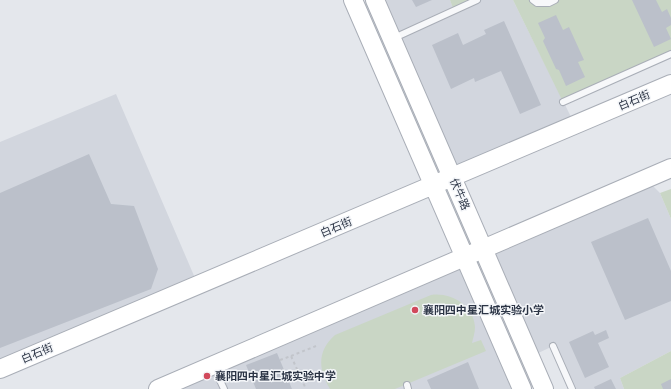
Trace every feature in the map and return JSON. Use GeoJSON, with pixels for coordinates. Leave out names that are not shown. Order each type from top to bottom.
{"type":"FeatureCollection","features":[{"type":"Feature","properties":{"kind":"street"},"geometry":{"type":"LineString","coordinates":[[353,0],[522,389]]}},
{"type":"Feature","properties":{"kind":"street","name":"伏牛路"},"geometry":{"type":"LineString","coordinates":[[375,0],[544,389]]}},
{"type":"Feature","properties":{"kind":"street","name":"白石街"},"geometry":{"type":"LineString","coordinates":[[0,369],[671,84]]}},
{"type":"Feature","properties":{"kind":"street"},"geometry":{"type":"LineString","coordinates":[[158,389],[671,168]]}},
{"type":"Feature","properties":{"kind":"lane"},"geometry":{"type":"LineString","coordinates":[[392,39],[477,0]]}},
{"type":"Feature","properties":{"kind":"lane"},"geometry":{"type":"LineString","coordinates":[[533,0],[537,3],[549,3],[555,0]]}},
{"type":"Feature","properties":{"kind":"lane"},"geometry":{"type":"LineString","coordinates":[[563,102],[671,54]]}},
{"type":"Feature","properties":{"kind":"lane"},"geometry":{"type":"LineString","coordinates":[[553,346],[572,389]]}},
{"type":"Feature","properties":{"kind":"lane"},"geometry":{"type":"LineString","coordinates":[[218,376],[224,389]]}},
{"type":"Feature","properties":{"kind":"path"},"geometry":{"type":"LineString","coordinates":[[280,360],[316,346]]}},
{"type":"Feature","properties":{"kind":"path"},"geometry":{"type":"LineString","coordinates":[[291,356],[306,389]]}},
{"type":"Feature","properties":{"kind":"shaded area"},"geometry":{"type":"Polygon","coordinates":[[[375,0],[450,0],[454,10],[477,0],[513,0],[575,125],[452,178],[375,0]]]}},
{"type":"Feature","properties":{"kind":"shaded area"},"geometry":{"type":"Polygon","coordinates":[[[116,94],[198,285],[0,369],[0,142],[116,94]]]}},
{"type":"Feature","properties":{"kind":"shaded area"},"geometry":{"type":"Polygon","coordinates":[[[646,179],[660,193],[671,219],[671,351],[620,378],[624,389],[572,389],[553,346],[530,357],[483,249],[646,179]]]}},
{"type":"Feature","properties":{"kind":"shaded area","name":"襄阳四中星汇城实验小学"},"geometry":{"type":"Polygon","coordinates":[[[465,257],[522,389],[158,389],[465,257]]]}},
{"type":"Feature","properties":{"kind":"green space"},"geometry":{"type":"Polygon","coordinates":[[[450,0],[477,0],[454,11],[450,0]]]}},
{"type":"Feature","properties":{"kind":"green space"},"geometry":{"type":"Polygon","coordinates":[[[513,0],[671,0],[671,54],[563,102],[513,0]]]}},
{"type":"Feature","properties":{"kind":"green space"},"geometry":{"type":"Polygon","coordinates":[[[671,189],[671,219],[660,193],[671,189]]]}},
{"type":"Feature","properties":{"kind":"green space"},"geometry":{"type":"Polygon","coordinates":[[[431,295],[453,298],[466,306],[474,319],[475,327],[472,343],[481,340],[486,351],[395,389],[330,389],[323,374],[321,360],[325,347],[335,335],[431,295]]]}},
{"type":"Feature","properties":{"kind":"green space"},"geometry":{"type":"Polygon","coordinates":[[[671,351],[671,389],[624,389],[620,378],[671,351]]]}},
{"type":"Feature","properties":{"kind":"building"},"geometry":{"type":"Polygon","coordinates":[[[412,0],[432,0],[416,7],[412,0]]]}},
{"type":"Feature","properties":{"kind":"building"},"geometry":{"type":"Polygon","coordinates":[[[632,0],[656,0],[662,12],[667,9],[671,18],[671,25],[666,28],[671,39],[654,47],[632,0]]]}},
{"type":"Feature","properties":{"kind":"building"},"geometry":{"type":"Polygon","coordinates":[[[556,15],[563,30],[569,27],[584,60],[578,62],[585,77],[566,86],[543,41],[545,38],[538,23],[556,15]]]}},
{"type":"Feature","properties":{"kind":"building"},"geometry":{"type":"Polygon","coordinates":[[[504,21],[541,105],[520,114],[501,71],[475,82],[474,78],[451,89],[432,45],[458,33],[463,45],[486,34],[484,30],[504,21]]]}},
{"type":"Feature","properties":{"kind":"building"},"geometry":{"type":"Polygon","coordinates":[[[89,154],[111,204],[134,206],[158,269],[151,289],[0,348],[0,193],[89,154]]]}},
{"type":"Feature","properties":{"kind":"building"},"geometry":{"type":"Polygon","coordinates":[[[648,218],[671,271],[671,301],[625,320],[591,242],[648,218]]]}},
{"type":"Feature","properties":{"kind":"building"},"geometry":{"type":"Polygon","coordinates":[[[606,330],[609,338],[598,343],[609,367],[585,378],[569,342],[593,331],[595,335],[606,330]]]}},
{"type":"Feature","properties":{"kind":"building"},"geometry":{"type":"Polygon","coordinates":[[[277,353],[292,389],[256,389],[246,365],[277,353]]]}},
{"type":"Feature","properties":{"kind":"building"},"geometry":{"type":"Polygon","coordinates":[[[468,362],[479,389],[431,389],[427,380],[468,362]]]}},
{"type":"Feature","properties":{"kind":"building"},"geometry":{"type":"Polygon","coordinates":[[[611,379],[616,389],[595,389],[594,387],[611,379]]]}},
{"type":"Feature","properties":{"kind":"building"},"geometry":{"type":"Polygon","coordinates":[[[671,379],[671,389],[663,389],[661,384],[671,379]]]}},
{"type":"Feature","properties":{"kind":"place","name":"襄阳四中星汇城实验小学"},"geometry":{"type":"Point","coordinates":[415,310]}},
{"type":"Feature","properties":{"kind":"place","name":"襄阳四中星汇城实验中学"},"geometry":{"type":"Point","coordinates":[207,376]}}]}
